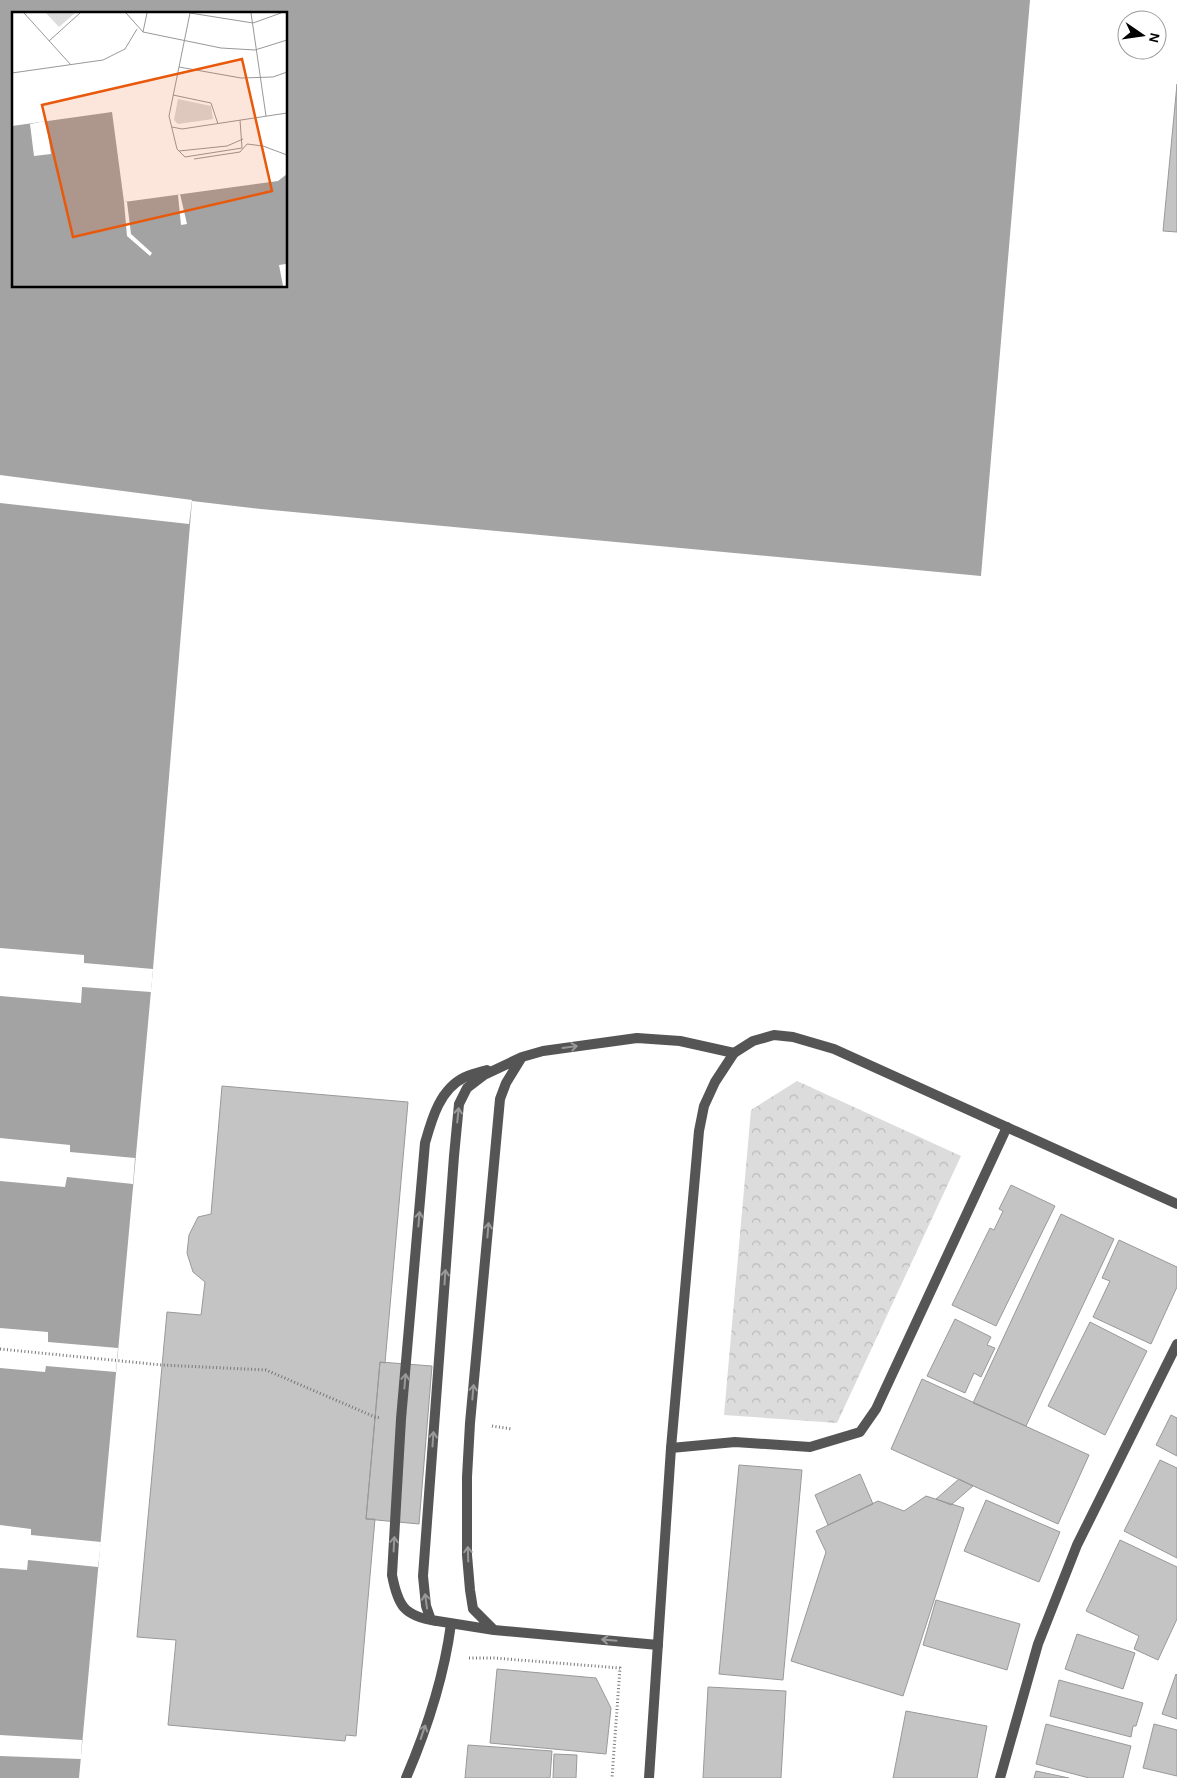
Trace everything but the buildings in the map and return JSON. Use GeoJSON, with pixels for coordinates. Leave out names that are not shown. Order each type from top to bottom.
{"type":"FeatureCollection","features":[{"type":"Feature","properties":{"kind":"street"},"geometry":{"type":"LineString","coordinates":[[649,1778],[671,1448],[699,1131],[704,1106],[715,1082],[734,1053],[753,1041],[774,1035],[793,1037],[834,1049],[1177,1204]]}},
{"type":"Feature","properties":{"kind":"street"},"geometry":{"type":"LineString","coordinates":[[658,1645],[494,1630],[420,1619],[407,1611],[396,1597],[392,1576],[402,1410],[425,1143],[432,1118],[447,1090],[464,1077],[522,1057],[543,1051],[637,1038],[680,1041],[734,1053]]}},
{"type":"Feature","properties":{"kind":"street"},"geometry":{"type":"LineString","coordinates":[[494,1630],[473,1609],[467,1554],[467,1477],[470,1423],[500,1099],[506,1083],[522,1057]]}},
{"type":"Feature","properties":{"kind":"street"},"geometry":{"type":"LineString","coordinates":[[451,1624],[431,1620],[426,1606],[423,1576],[454,1156],[459,1104],[467,1088],[484,1075],[504,1064]]}},
{"type":"Feature","properties":{"kind":"street"},"geometry":{"type":"LineString","coordinates":[[671,1448],[735,1442],[810,1447],[860,1432],[876,1409],[1007,1127]]}},
{"type":"Feature","properties":{"kind":"street"},"geometry":{"type":"LineString","coordinates":[[1000,1778],[1038,1644],[1074,1554],[1177,1344]]}},
{"type":"Feature","properties":{"kind":"street"},"geometry":{"type":"LineString","coordinates":[[406,1778],[440,1685],[451,1624]]}},
{"type":"Feature","properties":{"kind":"path"},"geometry":{"type":"LineString","coordinates":[[0,1348],[162,1365],[266,1370],[375,1417]]}},
{"type":"Feature","properties":{"kind":"path"},"geometry":{"type":"LineString","coordinates":[[469,1658],[494,1658],[620,1668],[612,1778]]}},
{"type":"Feature","properties":{"kind":"green space"},"geometry":{"type":"Polygon","coordinates":[[[797,1081],[961,1156],[837,1423],[724,1415],[751,1110],[797,1081]]]}},
{"type":"Feature","properties":{"kind":"shaded area"},"geometry":{"type":"Polygon","coordinates":[[[0,0],[1030,0],[981,576],[192,501],[153,969],[79,1778],[0,1778],[0,0]]]}},
{"type":"Feature","properties":{"kind":"pier"},"geometry":{"type":"Polygon","coordinates":[[[0,475],[192,500],[189,524],[0,503],[0,475]]]}},
{"type":"Feature","properties":{"kind":"pier"},"geometry":{"type":"Polygon","coordinates":[[[0,948],[84,955],[84,963],[153,969],[151,992],[82,987],[81,1003],[0,996],[0,948]]]}},
{"type":"Feature","properties":{"kind":"pier"},"geometry":{"type":"Polygon","coordinates":[[[0,1138],[70,1145],[70,1152],[135,1158],[133,1184],[67,1177],[65,1187],[0,1181],[0,1138]]]}},
{"type":"Feature","properties":{"kind":"pier"},"geometry":{"type":"Polygon","coordinates":[[[0,1328],[48,1332],[48,1342],[118,1348],[116,1372],[46,1366],[45,1372],[0,1368],[0,1328]]]}},
{"type":"Feature","properties":{"kind":"pier"},"geometry":{"type":"Polygon","coordinates":[[[0,1525],[31,1529],[31,1535],[101,1542],[98,1567],[28,1560],[27,1570],[0,1568],[0,1525]]]}},
{"type":"Feature","properties":{"kind":"pier"},"geometry":{"type":"Polygon","coordinates":[[[0,1735],[82,1740],[81,1759],[0,1756],[0,1735]]]}}]}
